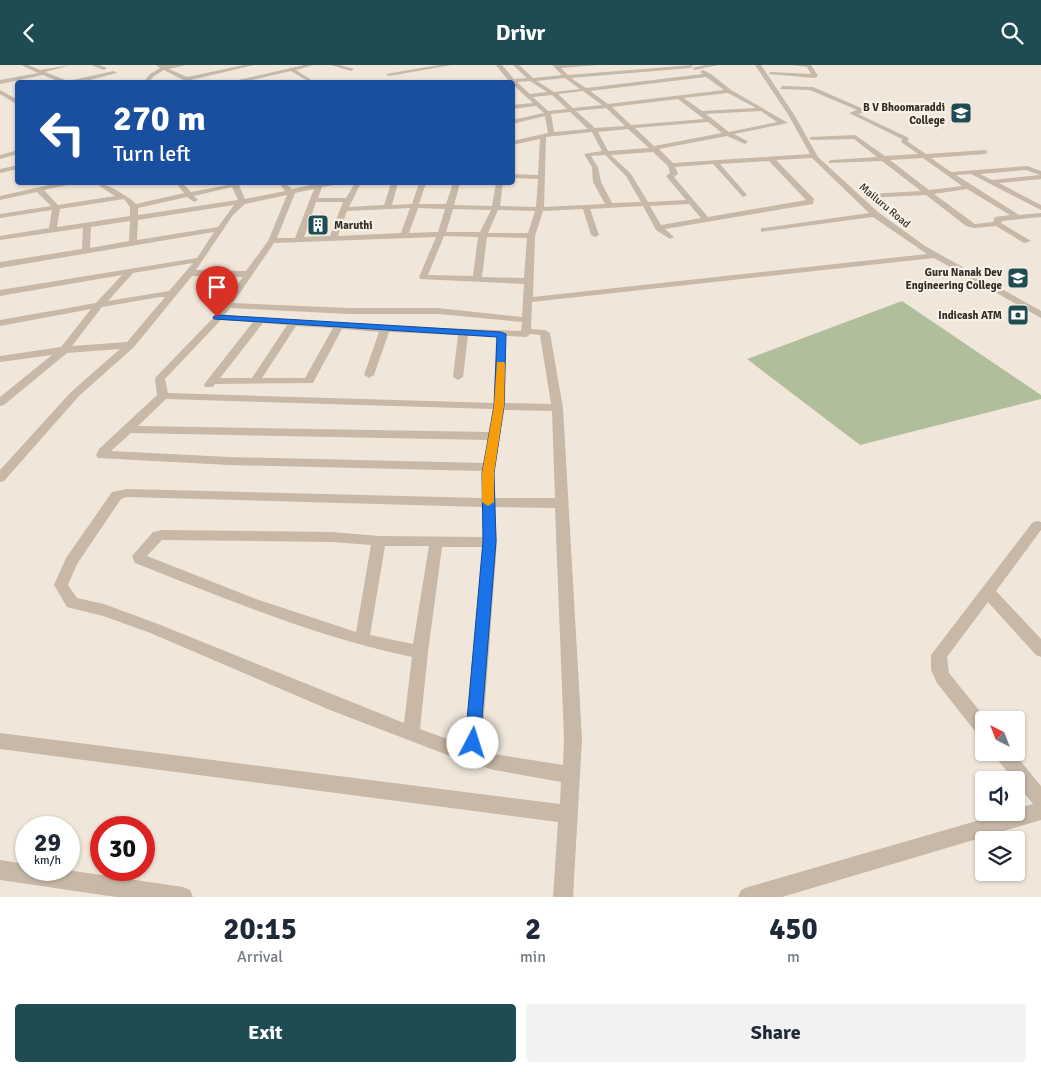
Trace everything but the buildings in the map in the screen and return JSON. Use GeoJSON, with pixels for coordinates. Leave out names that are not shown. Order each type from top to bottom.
{"type":"FeatureCollection","features":[{"type":"Feature","properties":{"kind":"street"},"geometry":{"type":"LineString","coordinates":[[0,82],[68,65]]}},
{"type":"Feature","properties":{"kind":"street"},"geometry":{"type":"LineString","coordinates":[[94,65],[104,69]]}},
{"type":"Feature","properties":{"kind":"street"},"geometry":{"type":"LineString","coordinates":[[148,80],[162,67],[183,65]]}},
{"type":"Feature","properties":{"kind":"street"},"geometry":{"type":"LineString","coordinates":[[203,69],[221,65]]}},
{"type":"Feature","properties":{"kind":"street"},"geometry":{"type":"LineString","coordinates":[[227,65],[264,80]]}},
{"type":"Feature","properties":{"kind":"street"},"geometry":{"type":"LineString","coordinates":[[162,67],[188,79],[251,65]]}},
{"type":"Feature","properties":{"kind":"street"},"geometry":{"type":"LineString","coordinates":[[242,80],[311,65]]}},
{"type":"Feature","properties":{"kind":"street"},"geometry":{"type":"LineString","coordinates":[[334,65],[351,69]]}},
{"type":"Feature","properties":{"kind":"street"},"geometry":{"type":"LineString","coordinates":[[389,74],[449,65]]}},
{"type":"Feature","properties":{"kind":"street"},"geometry":{"type":"LineString","coordinates":[[499,65],[512,80]]}},
{"type":"Feature","properties":{"kind":"street"},"geometry":{"type":"LineString","coordinates":[[516,65],[532,80],[554,94],[594,131],[606,153],[629,175],[660,228],[670,237]]}},
{"type":"Feature","properties":{"kind":"street"},"geometry":{"type":"LineString","coordinates":[[557,66],[596,65]]}},
{"type":"Feature","properties":{"kind":"street"},"geometry":{"type":"LineString","coordinates":[[515,81],[567,77],[651,65]]}},
{"type":"Feature","properties":{"kind":"street"},"geometry":{"type":"LineString","coordinates":[[638,67],[715,65]]}},
{"type":"Feature","properties":{"kind":"street","name":"Mailuru Road"},"geometry":{"type":"LineString","coordinates":[[758,65],[814,157],[875,214],[934,256],[1040,311]]}},
{"type":"Feature","properties":{"kind":"street"},"geometry":{"type":"LineString","coordinates":[[766,65],[820,151],[868,196],[931,247],[1040,311]]}},
{"type":"Feature","properties":{"kind":"street"},"geometry":{"type":"LineString","coordinates":[[771,74],[815,76],[808,65],[794,65]]}},
{"type":"Feature","properties":{"kind":"street"},"geometry":{"type":"LineString","coordinates":[[557,66],[567,77],[606,105],[655,149],[670,165],[674,174],[670,176],[707,221]]}},
{"type":"Feature","properties":{"kind":"street"},"geometry":{"type":"LineString","coordinates":[[23,67],[30,67],[61,80]]}},
{"type":"Feature","properties":{"kind":"street"},"geometry":{"type":"LineString","coordinates":[[638,67],[666,87]]}},
{"type":"Feature","properties":{"kind":"street"},"geometry":{"type":"LineString","coordinates":[[691,67],[709,75],[729,91],[763,109],[782,123]]}},
{"type":"Feature","properties":{"kind":"street"},"geometry":{"type":"LineString","coordinates":[[292,69],[311,80]]}},
{"type":"Feature","properties":{"kind":"street"},"geometry":{"type":"LineString","coordinates":[[176,74],[185,72]]}},
{"type":"Feature","properties":{"kind":"street"},"geometry":{"type":"LineString","coordinates":[[82,80],[114,73]]}},
{"type":"Feature","properties":{"kind":"street"},"geometry":{"type":"LineString","coordinates":[[211,74],[228,80]]}},
{"type":"Feature","properties":{"kind":"street"},"geometry":{"type":"LineString","coordinates":[[530,96],[709,75]]}},
{"type":"Feature","properties":{"kind":"street"},"geometry":{"type":"LineString","coordinates":[[19,78],[23,80]]}},
{"type":"Feature","properties":{"kind":"street"},"geometry":{"type":"LineString","coordinates":[[217,317],[385,329],[526,335],[531,236],[540,209],[540,177],[547,135],[548,113],[515,83]]}},
{"type":"Feature","properties":{"kind":"street"},"geometry":{"type":"LineString","coordinates":[[782,88],[811,88],[864,111],[852,113],[906,139],[902,141],[948,174],[1018,217]]}},
{"type":"Feature","properties":{"kind":"street"},"geometry":{"type":"LineString","coordinates":[[515,121],[569,109],[729,91]]}},
{"type":"Feature","properties":{"kind":"street"},"geometry":{"type":"LineString","coordinates":[[672,92],[728,134],[745,141]]}},
{"type":"Feature","properties":{"kind":"street"},"geometry":{"type":"LineString","coordinates":[[1,94],[15,93]]}},
{"type":"Feature","properties":{"kind":"street"},"geometry":{"type":"LineString","coordinates":[[1,94],[15,101]]}},
{"type":"Feature","properties":{"kind":"street"},"geometry":{"type":"LineString","coordinates":[[724,99],[742,98]]}},
{"type":"Feature","properties":{"kind":"street"},"geometry":{"type":"LineString","coordinates":[[689,103],[707,101]]}},
{"type":"Feature","properties":{"kind":"street"},"geometry":{"type":"LineString","coordinates":[[515,107],[539,104]]}},
{"type":"Feature","properties":{"kind":"street"},"geometry":{"type":"LineString","coordinates":[[702,113],[763,109]]}},
{"type":"Feature","properties":{"kind":"street"},"geometry":{"type":"LineString","coordinates":[[515,142],[547,135],[710,120]]}},
{"type":"Feature","properties":{"kind":"street"},"geometry":{"type":"LineString","coordinates":[[610,206],[596,179],[596,169],[586,154],[655,149],[782,123],[795,123]]}},
{"type":"Feature","properties":{"kind":"street"},"geometry":{"type":"LineString","coordinates":[[812,138],[853,136],[925,193],[969,224],[974,226],[997,224],[1027,241]]}},
{"type":"Feature","properties":{"kind":"street"},"geometry":{"type":"LineString","coordinates":[[0,157],[15,153]]}},
{"type":"Feature","properties":{"kind":"street"},"geometry":{"type":"LineString","coordinates":[[831,162],[985,153]]}},
{"type":"Feature","properties":{"kind":"street"},"geometry":{"type":"LineString","coordinates":[[345,209],[414,206],[540,209],[648,205],[707,221],[810,202],[770,157]]}},
{"type":"Feature","properties":{"kind":"street"},"geometry":{"type":"LineString","coordinates":[[670,165],[770,157],[814,157]]}},
{"type":"Feature","properties":{"kind":"street"},"geometry":{"type":"LineString","coordinates":[[714,161],[743,195]]}},
{"type":"Feature","properties":{"kind":"street"},"geometry":{"type":"LineString","coordinates":[[0,171],[15,168]]}},
{"type":"Feature","properties":{"kind":"street"},"geometry":{"type":"LineString","coordinates":[[948,174],[1027,168],[1041,173]]}},
{"type":"Feature","properties":{"kind":"street"},"geometry":{"type":"LineString","coordinates":[[972,172],[1041,208]]}},
{"type":"Feature","properties":{"kind":"street"},"geometry":{"type":"LineString","coordinates":[[0,179],[15,176]]}},
{"type":"Feature","properties":{"kind":"street"},"geometry":{"type":"LineString","coordinates":[[515,177],[540,177]]}},
{"type":"Feature","properties":{"kind":"street"},"geometry":{"type":"LineString","coordinates":[[992,183],[1041,177]]}},
{"type":"Feature","properties":{"kind":"street"},"geometry":{"type":"LineString","coordinates":[[0,197],[57,185]]}},
{"type":"Feature","properties":{"kind":"street"},"geometry":{"type":"LineString","coordinates":[[102,185],[113,193],[124,197],[134,207]]}},
{"type":"Feature","properties":{"kind":"street"},"geometry":{"type":"LineString","coordinates":[[181,185],[191,195],[198,208]]}},
{"type":"Feature","properties":{"kind":"street"},"geometry":{"type":"LineString","coordinates":[[134,207],[228,185]]}},
{"type":"Feature","properties":{"kind":"street"},"geometry":{"type":"LineString","coordinates":[[237,185],[242,202]]}},
{"type":"Feature","properties":{"kind":"street"},"geometry":{"type":"LineString","coordinates":[[284,185],[291,193]]}},
{"type":"Feature","properties":{"kind":"street"},"geometry":{"type":"LineString","coordinates":[[0,238],[242,202],[291,193],[319,185]]}},
{"type":"Feature","properties":{"kind":"street"},"geometry":{"type":"LineString","coordinates":[[299,239],[319,185]]}},
{"type":"Feature","properties":{"kind":"street"},"geometry":{"type":"LineString","coordinates":[[333,238],[348,200],[357,185]]}},
{"type":"Feature","properties":{"kind":"street"},"geometry":{"type":"LineString","coordinates":[[388,206],[393,185]]}},
{"type":"Feature","properties":{"kind":"street"},"geometry":{"type":"LineString","coordinates":[[404,235],[422,185]]}},
{"type":"Feature","properties":{"kind":"street"},"geometry":{"type":"LineString","coordinates":[[456,185],[441,234],[423,277],[528,281]]}},
{"type":"Feature","properties":{"kind":"street"},"geometry":{"type":"LineString","coordinates":[[477,279],[483,234],[496,207],[500,185]]}},
{"type":"Feature","properties":{"kind":"street"},"geometry":{"type":"LineString","coordinates":[[868,196],[925,193],[968,187]]}},
{"type":"Feature","properties":{"kind":"street"},"geometry":{"type":"LineString","coordinates":[[39,189],[56,207]]}},
{"type":"Feature","properties":{"kind":"street"},"geometry":{"type":"LineString","coordinates":[[162,396],[160,379],[227,305],[272,241],[291,193]]}},
{"type":"Feature","properties":{"kind":"street"},"geometry":{"type":"LineString","coordinates":[[0,216],[124,197]]}},
{"type":"Feature","properties":{"kind":"street"},"geometry":{"type":"LineString","coordinates":[[313,200],[348,200]]}},
{"type":"Feature","properties":{"kind":"street"},"geometry":{"type":"LineString","coordinates":[[0,478],[75,394],[130,345],[190,273],[219,229],[242,202]]}},
{"type":"Feature","properties":{"kind":"street"},"geometry":{"type":"LineString","coordinates":[[660,228],[681,213],[691,202]]}},
{"type":"Feature","properties":{"kind":"street"},"geometry":{"type":"LineString","coordinates":[[53,230],[56,207]]}},
{"type":"Feature","properties":{"kind":"street"},"geometry":{"type":"LineString","coordinates":[[133,243],[132,219],[134,207]]}},
{"type":"Feature","properties":{"kind":"street"},"geometry":{"type":"LineString","coordinates":[[586,207],[595,235]]}},
{"type":"Feature","properties":{"kind":"street"},"geometry":{"type":"LineString","coordinates":[[764,230],[875,214]]}},
{"type":"Feature","properties":{"kind":"street"},"geometry":{"type":"LineString","coordinates":[[997,224],[997,219],[1041,215]]}},
{"type":"Feature","properties":{"kind":"street"},"geometry":{"type":"LineString","coordinates":[[86,250],[87,225]]}},
{"type":"Feature","properties":{"kind":"street"},"geometry":{"type":"LineString","coordinates":[[0,265],[219,229]]}},
{"type":"Feature","properties":{"kind":"street"},"geometry":{"type":"LineString","coordinates":[[272,241],[441,234],[531,236]]}},
{"type":"Feature","properties":{"kind":"street"},"geometry":{"type":"LineString","coordinates":[[527,300],[934,256]]}},
{"type":"Feature","properties":{"kind":"street"},"geometry":{"type":"LineString","coordinates":[[0,293],[200,260]]}},
{"type":"Feature","properties":{"kind":"street"},"geometry":{"type":"LineString","coordinates":[[2,400],[64,350],[98,305],[131,270]]}},
{"type":"Feature","properties":{"kind":"street"},"geometry":{"type":"LineString","coordinates":[[190,273],[247,274]]}},
{"type":"Feature","properties":{"kind":"street"},"geometry":{"type":"LineString","coordinates":[[0,323],[160,294],[172,294]]}},
{"type":"Feature","properties":{"kind":"street"},"geometry":{"type":"LineString","coordinates":[[227,305],[349,311],[438,311],[526,325],[545,333],[557,408],[573,739],[563,897]]}},
{"type":"Feature","properties":{"kind":"street"},"geometry":{"type":"LineString","coordinates":[[200,397],[260,321]]}},
{"type":"Feature","properties":{"kind":"street"},"geometry":{"type":"LineString","coordinates":[[255,381],[293,323]]}},
{"type":"Feature","properties":{"kind":"street"},"geometry":{"type":"LineString","coordinates":[[213,381],[309,381],[339,326]]}},
{"type":"Feature","properties":{"kind":"street"},"geometry":{"type":"LineString","coordinates":[[369,375],[385,329]]}},
{"type":"Feature","properties":{"kind":"street"},"geometry":{"type":"LineString","coordinates":[[458,377],[463,333]]}},
{"type":"Feature","properties":{"kind":"street"},"geometry":{"type":"LineString","coordinates":[[450,747],[473,743],[490,541],[489,467],[499,406],[501,334]]}},
{"type":"Feature","properties":{"kind":"street"},"geometry":{"type":"LineString","coordinates":[[0,359],[64,350],[130,345]]}},
{"type":"Feature","properties":{"kind":"street"},"geometry":{"type":"LineString","coordinates":[[489,467],[238,462],[102,455],[162,396],[557,408]]}},
{"type":"Feature","properties":{"kind":"street"},"geometry":{"type":"LineString","coordinates":[[127,429],[494,436]]}},
{"type":"Feature","properties":{"kind":"street"},"geometry":{"type":"LineString","coordinates":[[562,503],[340,502],[127,493],[117,495],[71,562],[61,585],[72,603],[104,610],[153,628],[336,705],[411,734],[494,762],[571,775]]}},
{"type":"Feature","properties":{"kind":"street"},"geometry":{"type":"LineString","coordinates":[[975,718],[943,678],[939,670],[939,655],[1040,525]]}},
{"type":"Feature","properties":{"kind":"street"},"geometry":{"type":"LineString","coordinates":[[420,652],[362,640],[251,603],[139,557],[158,536],[162,535],[332,537],[379,541],[490,541]]}},
{"type":"Feature","properties":{"kind":"street"},"geometry":{"type":"LineString","coordinates":[[362,640],[379,541]]}},
{"type":"Feature","properties":{"kind":"street"},"geometry":{"type":"LineString","coordinates":[[411,734],[420,652],[436,542]]}},
{"type":"Feature","properties":{"kind":"street"},"geometry":{"type":"LineString","coordinates":[[987,591],[1041,649]]}},
{"type":"Feature","properties":{"kind":"street"},"geometry":{"type":"LineString","coordinates":[[0,741],[568,814]]}},
{"type":"Feature","properties":{"kind":"street"},"geometry":{"type":"LineString","coordinates":[[1009,761],[1041,800]]}},
{"type":"Feature","properties":{"kind":"street"},"geometry":{"type":"LineString","coordinates":[[748,897],[1041,811]]}},
{"type":"Feature","properties":{"kind":"street"},"geometry":{"type":"LineString","coordinates":[[0,870],[183,897]]}},
{"type":"Feature","properties":{"kind":"green space"},"geometry":{"type":"Polygon","coordinates":[[[902,301],[1041,395],[1041,399],[860,445],[747,359],[902,301]]]}},
{"type":"Feature","properties":{"kind":"slow traffic"},"geometry":{"type":"LineString","coordinates":[[488,502],[488,473],[499,406],[500,364]]}},
{"type":"Feature","properties":{"kind":"place","name":"B V Bhoomaraddi College"},"geometry":{"type":"Point","coordinates":[961,113]}},
{"type":"Feature","properties":{"kind":"place","name":"Maruthi"},"geometry":{"type":"Point","coordinates":[318,225]}},
{"type":"Feature","properties":{"kind":"place","name":"Guru Nanak Dev Engineering College"},"geometry":{"type":"Point","coordinates":[1018,278]}},
{"type":"Feature","properties":{"kind":"place","name":"Indicash ATM"},"geometry":{"type":"Point","coordinates":[1018,315]}},
{"type":"Feature","properties":{"kind":"route"},"geometry":{"type":"LineString","coordinates":[[217,317],[339,326],[501,334],[499,406],[488,473],[490,541],[473,743]]}}]}
